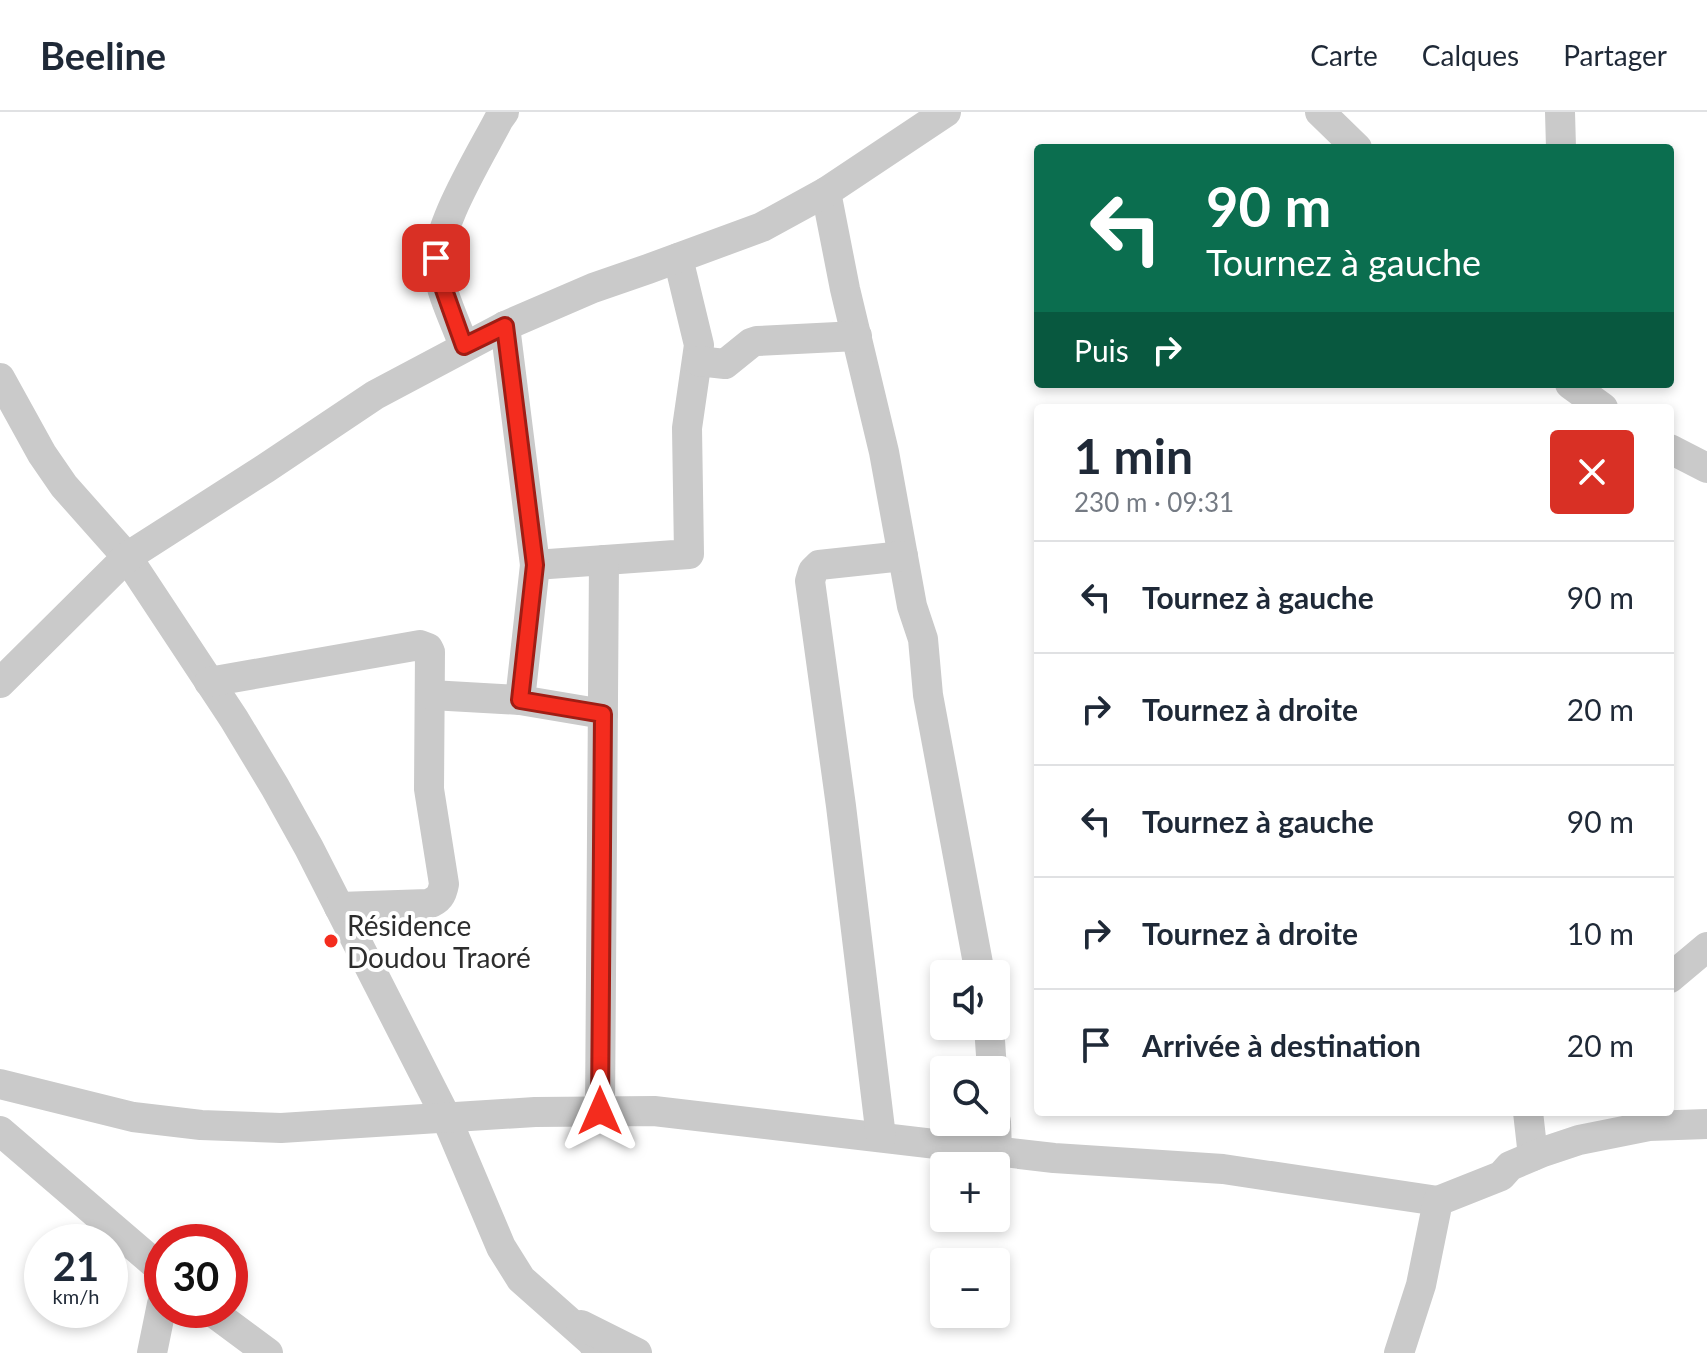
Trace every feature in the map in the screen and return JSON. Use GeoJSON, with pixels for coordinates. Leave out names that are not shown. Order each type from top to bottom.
{"type":"FeatureCollection","features":[{"type":"Feature","properties":{"kind":"street"},"geometry":{"type":"LineString","coordinates":[[464,346],[438,273],[436,258],[446,222],[504,112]]}},
{"type":"Feature","properties":{"kind":"street"},"geometry":{"type":"LineString","coordinates":[[0,683],[127,557],[375,395],[505,326],[593,288],[762,227],[826,192],[910,122],[946,112]]}},
{"type":"Feature","properties":{"kind":"street"},"geometry":{"type":"LineString","coordinates":[[1320,112],[1353,144]]}},
{"type":"Feature","properties":{"kind":"street"},"geometry":{"type":"LineString","coordinates":[[1560,112],[1561,144]]}},
{"type":"Feature","properties":{"kind":"street"},"geometry":{"type":"LineString","coordinates":[[826,192],[884,452],[912,606],[923,639],[928,695],[977,960]]}},
{"type":"Feature","properties":{"kind":"street"},"geometry":{"type":"LineString","coordinates":[[535,565],[689,554],[686,436],[699,345],[678,258]]}},
{"type":"Feature","properties":{"kind":"street"},"geometry":{"type":"LineString","coordinates":[[505,326],[535,565],[520,700]]}},
{"type":"Feature","properties":{"kind":"street"},"geometry":{"type":"LineString","coordinates":[[698,361],[725,364],[757,341],[857,336]]}},
{"type":"Feature","properties":{"kind":"street"},"geometry":{"type":"LineString","coordinates":[[0,378],[42,454],[64,486],[127,557],[275,787],[446,1117],[501,1247],[521,1279],[591,1341],[600,1353]]}},
{"type":"Feature","properties":{"kind":"street"},"geometry":{"type":"LineString","coordinates":[[1576,388],[1599,404]]}},
{"type":"Feature","properties":{"kind":"street"},"geometry":{"type":"LineString","coordinates":[[1674,451],[1707,468]]}},
{"type":"Feature","properties":{"kind":"street"},"geometry":{"type":"LineString","coordinates":[[881,1137],[810,581],[819,565],[903,556]]}},
{"type":"Feature","properties":{"kind":"street"},"geometry":{"type":"LineString","coordinates":[[600,1111],[604,560]]}},
{"type":"Feature","properties":{"kind":"street"},"geometry":{"type":"LineString","coordinates":[[209,682],[420,645],[428,648],[431,695],[429,789],[444,884],[442,894],[437,901],[428,904],[339,907]]}},
{"type":"Feature","properties":{"kind":"street"},"geometry":{"type":"LineString","coordinates":[[431,695],[520,700],[603,714]]}},
{"type":"Feature","properties":{"kind":"street"},"geometry":{"type":"LineString","coordinates":[[1674,975],[1707,947]]}},
{"type":"Feature","properties":{"kind":"street"},"geometry":{"type":"LineString","coordinates":[[0,1084],[133,1117],[201,1125],[281,1128],[535,1112],[654,1111],[881,1137],[996,1137],[1054,1158],[1223,1169],[1438,1201],[1501,1176],[1510,1166],[1533,1156],[1579,1140],[1649,1126],[1707,1124]]}},
{"type":"Feature","properties":{"kind":"street"},"geometry":{"type":"LineString","coordinates":[[1528,1116],[1533,1156]]}},
{"type":"Feature","properties":{"kind":"street"},"geometry":{"type":"LineString","coordinates":[[0,1131],[144,1255]]}},
{"type":"Feature","properties":{"kind":"street"},"geometry":{"type":"LineString","coordinates":[[1399,1353],[1421,1285],[1438,1201]]}},
{"type":"Feature","properties":{"kind":"street"},"geometry":{"type":"LineString","coordinates":[[558,1313],[637,1353]]}},
{"type":"Feature","properties":{"kind":"street"},"geometry":{"type":"LineString","coordinates":[[152,1353],[157,1328]]}},
{"type":"Feature","properties":{"kind":"street"},"geometry":{"type":"LineString","coordinates":[[234,1328],[268,1353]]}},
{"type":"Feature","properties":{"kind":"place","name":"Résidence Doudou Traoré"},"geometry":{"type":"Point","coordinates":[331,941]}},
{"type":"Feature","properties":{"kind":"route"},"geometry":{"type":"LineString","coordinates":[[436,258],[438,273],[464,346],[505,326],[535,565],[520,700],[603,714],[600,1111]]}}]}
